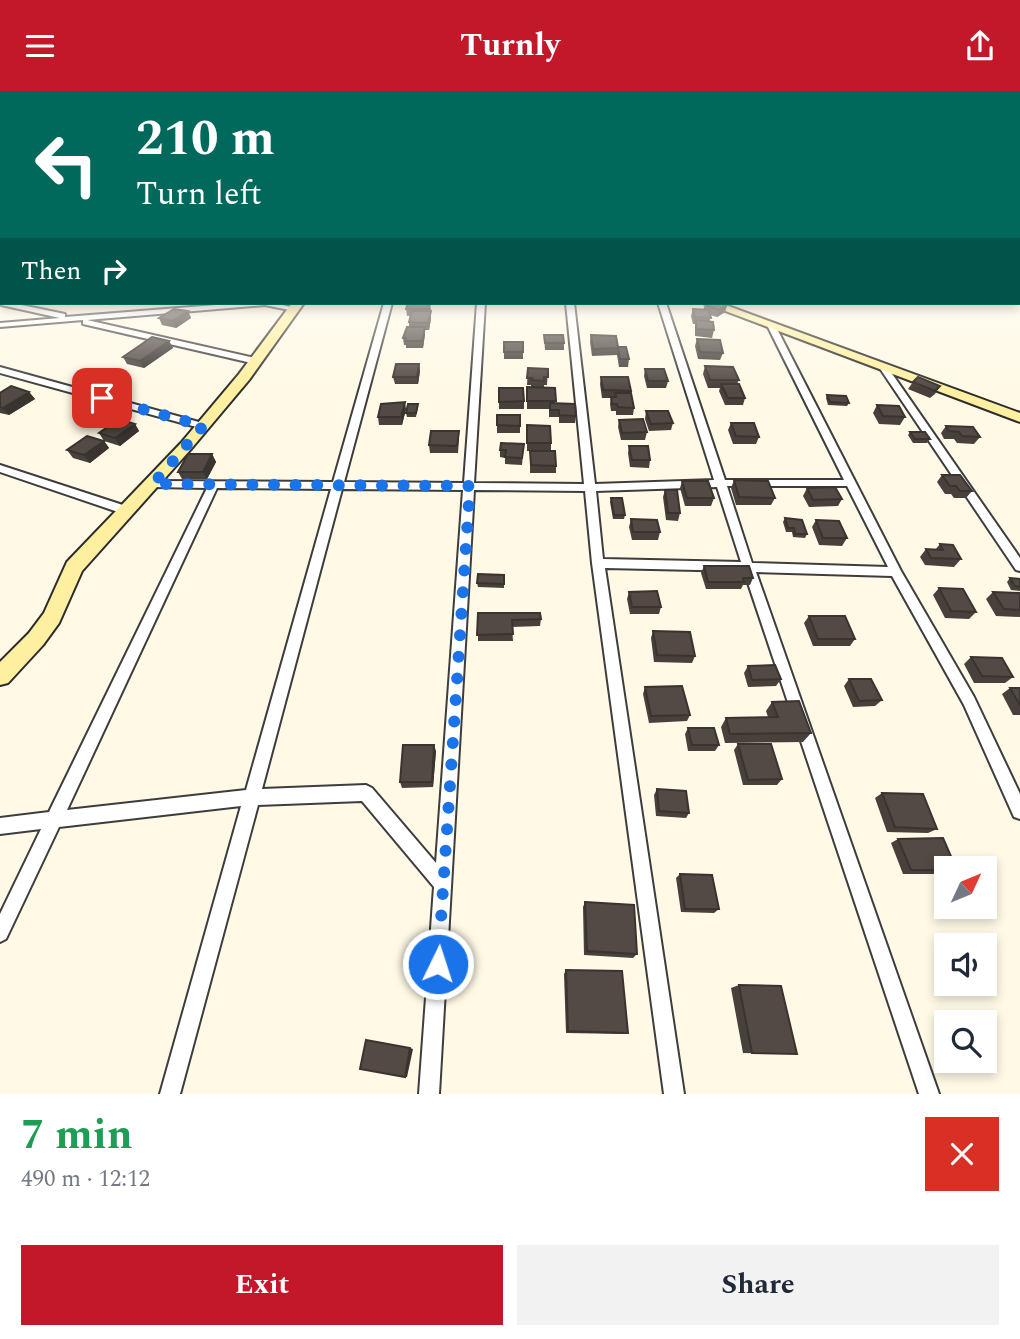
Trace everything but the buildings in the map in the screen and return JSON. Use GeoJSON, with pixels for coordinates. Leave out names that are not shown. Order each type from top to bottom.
{"type":"FeatureCollection","features":[{"type":"Feature","properties":{"kind":"street"},"geometry":{"type":"LineString","coordinates":[[15,305],[256,361]]}},
{"type":"Feature","properties":{"kind":"street"},"geometry":{"type":"LineString","coordinates":[[0,325],[240,305]]}},
{"type":"Feature","properties":{"kind":"street"},"geometry":{"type":"LineString","coordinates":[[170,1094],[387,305]]}},
{"type":"Feature","properties":{"kind":"street"},"geometry":{"type":"LineString","coordinates":[[429,1094],[481,305]]}},
{"type":"Feature","properties":{"kind":"street"},"geometry":{"type":"LineString","coordinates":[[569,305],[598,563],[674,1094]]}},
{"type":"Feature","properties":{"kind":"street"},"geometry":{"type":"LineString","coordinates":[[663,305],[748,567],[929,1094]]}},
{"type":"Feature","properties":{"kind":"street"},"geometry":{"type":"LineString","coordinates":[[716,305],[1020,418]]}},
{"type":"Feature","properties":{"kind":"street"},"geometry":{"type":"LineString","coordinates":[[0,676],[36,639],[52,617],[74,567],[153,484],[203,426],[296,306]]}},
{"type":"Feature","properties":{"kind":"street"},"geometry":{"type":"LineString","coordinates":[[771,325],[896,572],[970,701],[1016,795],[1020,811]]}},
{"type":"Feature","properties":{"kind":"street"},"geometry":{"type":"LineString","coordinates":[[883,367],[1020,567]]}},
{"type":"Feature","properties":{"kind":"street"},"geometry":{"type":"LineString","coordinates":[[0,370],[203,426]]}},
{"type":"Feature","properties":{"kind":"street"},"geometry":{"type":"LineString","coordinates":[[0,468],[128,510]]}},
{"type":"Feature","properties":{"kind":"street"},"geometry":{"type":"LineString","coordinates":[[153,484],[590,488],[720,483],[851,483]]}},
{"type":"Feature","properties":{"kind":"street"},"geometry":{"type":"LineString","coordinates":[[0,933],[214,484]]}},
{"type":"Feature","properties":{"kind":"street"},"geometry":{"type":"LineString","coordinates":[[598,563],[896,572]]}},
{"type":"Feature","properties":{"kind":"street"},"geometry":{"type":"LineString","coordinates":[[0,827],[251,797],[366,793],[443,885]]}},
{"type":"Feature","properties":{"kind":"route"},"geometry":{"type":"LineString","coordinates":[[102,398],[203,426],[153,484],[470,486],[438,964]]}}]}
